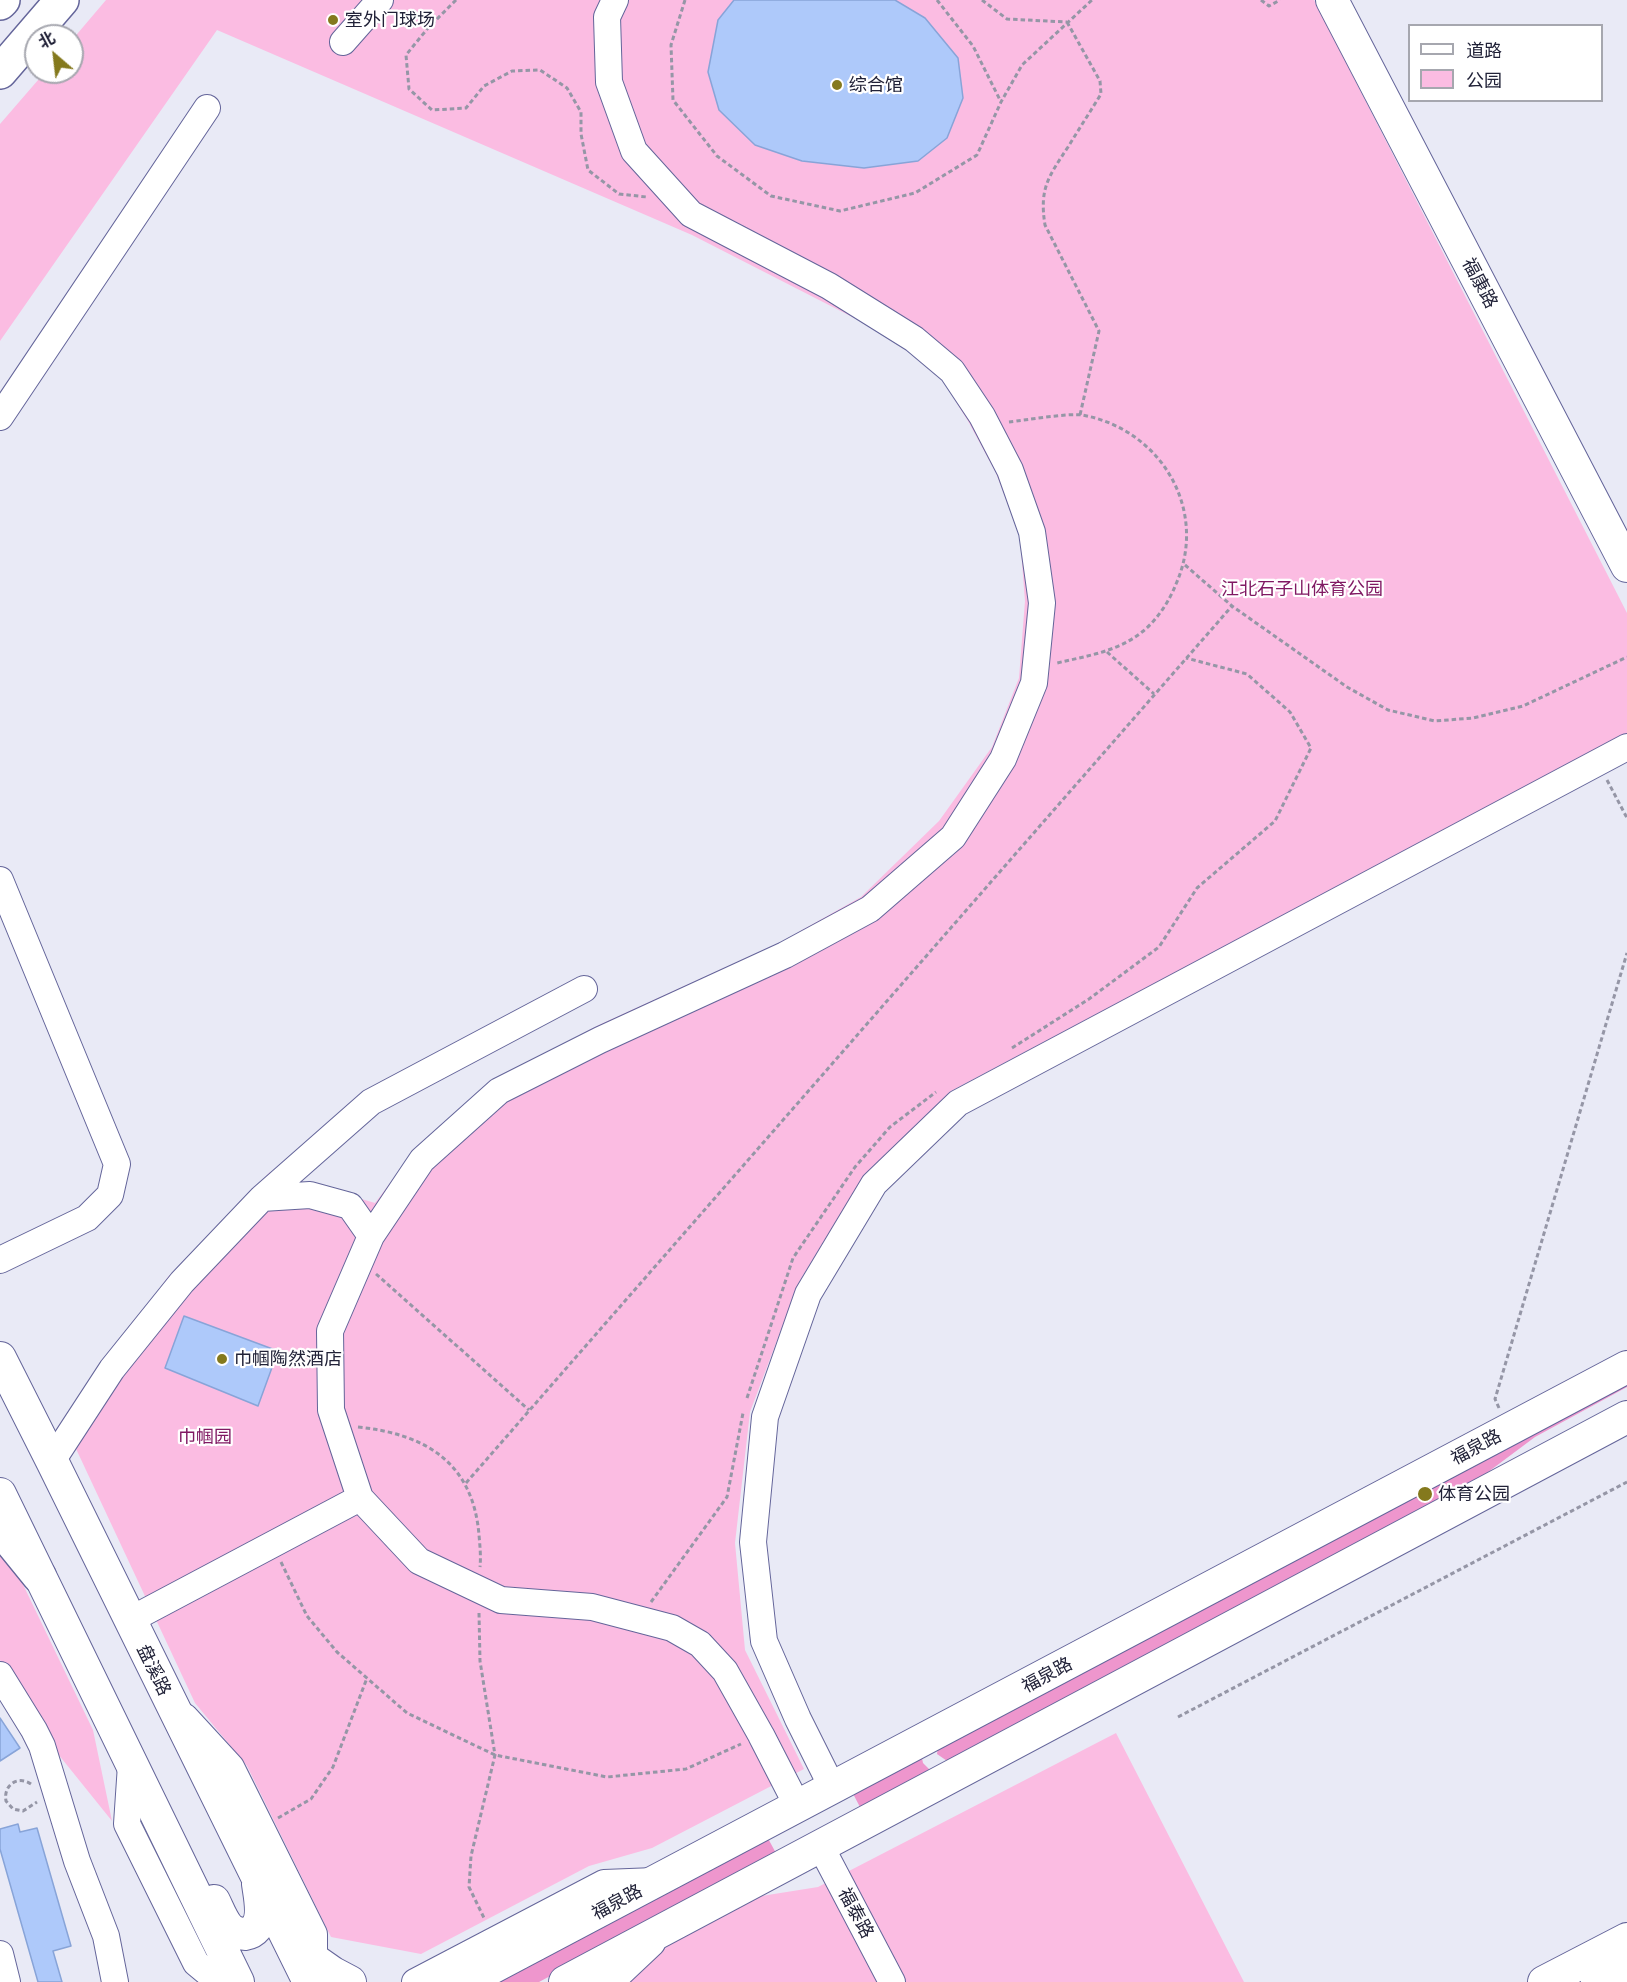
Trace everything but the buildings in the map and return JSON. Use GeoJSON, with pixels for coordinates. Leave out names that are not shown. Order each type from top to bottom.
{"type":"FeatureCollection","features":[{"type":"Feature","properties":{"kind":"highway"},"geometry":{"type":"LineString","coordinates":[[0,3],[3,0]]}},
{"type":"Feature","properties":{"kind":"highway"},"geometry":{"type":"LineString","coordinates":[[0,72],[62,0]]}},
{"type":"Feature","properties":{"kind":"highway"},"geometry":{"type":"LineString","coordinates":[[0,1528],[39,1576]]}},
{"type":"Feature","properties":{"kind":"main road","name":"福康路"},"geometry":{"type":"LineString","coordinates":[[1332,0],[1627,566]]}},
{"type":"Feature","properties":{"kind":"main road","name":"福康路"},"geometry":{"type":"LineString","coordinates":[[1353,0],[1627,519]]}},
{"type":"Feature","properties":{"kind":"main road","name":"盘溪路"},"geometry":{"type":"LineString","coordinates":[[0,1358],[258,1880],[307,1967]]}},
{"type":"Feature","properties":{"kind":"main road","name":"福泉路"},"geometry":{"type":"LineString","coordinates":[[430,1982],[472,1978],[798,1808],[1627,1367]]}},
{"type":"Feature","properties":{"kind":"main road"},"geometry":{"type":"LineString","coordinates":[[565,1982],[1627,1417]]}},
{"type":"Feature","properties":{"kind":"main road"},"geometry":{"type":"LineString","coordinates":[[0,1494],[238,1982]]}},
{"type":"Feature","properties":{"kind":"main road"},"geometry":{"type":"LineString","coordinates":[[933,1736],[929,1748],[930,1758],[937,1767],[955,1773]]}},
{"type":"Feature","properties":{"kind":"main road"},"geometry":{"type":"LineString","coordinates":[[178,1860],[214,1902],[228,1927],[237,1933],[246,1934],[255,1929],[259,1922],[262,1912],[258,1880]]}},
{"type":"Feature","properties":{"kind":"main road"},"geometry":{"type":"LineString","coordinates":[[1544,1982],[1627,1939]]}},
{"type":"Feature","properties":{"kind":"main road"},"geometry":{"type":"LineString","coordinates":[[307,1967],[350,1982]]}},
{"type":"Feature","properties":{"kind":"main road"},"geometry":{"type":"LineString","coordinates":[[1597,1982],[1627,1967]]}},
{"type":"Feature","properties":{"kind":"street"},"geometry":{"type":"LineString","coordinates":[[343,42],[380,0]]}},
{"type":"Feature","properties":{"kind":"street"},"geometry":{"type":"LineString","coordinates":[[615,0],[607,17],[609,82],[634,151],[691,214],[829,286],[915,339],[952,371],[986,425],[1010,470],[1032,532],[1042,603],[1034,682],[1004,759],[953,837],[870,909],[785,955],[600,1040],[499,1091],[422,1160],[371,1236],[330,1331],[331,1410],[360,1498],[419,1561],[501,1600],[592,1607],[672,1628],[700,1644],[724,1671],[761,1735],[798,1808]]}},
{"type":"Feature","properties":{"kind":"street"},"geometry":{"type":"LineString","coordinates":[[0,417],[207,108]]}},
{"type":"Feature","properties":{"kind":"street"},"geometry":{"type":"LineString","coordinates":[[833,1789],[798,1719],[764,1641],[753,1542],[765,1417],[808,1294],[874,1184],[958,1103],[1627,747]]}},
{"type":"Feature","properties":{"kind":"street"},"geometry":{"type":"LineString","coordinates":[[0,880],[117,1164],[110,1195],[87,1218],[0,1260]]}},
{"type":"Feature","properties":{"kind":"street"},"geometry":{"type":"LineString","coordinates":[[52,1461],[112,1369],[183,1282],[262,1198],[372,1102],[584,989]]}},
{"type":"Feature","properties":{"kind":"street"},"geometry":{"type":"LineString","coordinates":[[262,1198],[310,1195],[350,1206],[371,1236]]}},
{"type":"Feature","properties":{"kind":"street"},"geometry":{"type":"LineString","coordinates":[[130,1620],[360,1498]]}},
{"type":"Feature","properties":{"kind":"street"},"geometry":{"type":"LineString","coordinates":[[0,1675],[42,1746],[77,1861],[106,1936],[115,1982]]}},
{"type":"Feature","properties":{"kind":"street"},"geometry":{"type":"LineString","coordinates":[[169,1700],[231,1767],[314,1934],[307,1967]]}},
{"type":"Feature","properties":{"kind":"street"},"geometry":{"type":"LineString","coordinates":[[131,1765],[126,1824],[196,1963],[219,1982]]}},
{"type":"Feature","properties":{"kind":"street","name":"福泰路"},"geometry":{"type":"LineString","coordinates":[[820,1845],[892,1982]]}},
{"type":"Feature","properties":{"kind":"street"},"geometry":{"type":"LineString","coordinates":[[415,1982],[604,1883],[658,1881]]}},
{"type":"Feature","properties":{"kind":"street"},"geometry":{"type":"LineString","coordinates":[[607,1982],[616,1977],[672,1924]]}},
{"type":"Feature","properties":{"kind":"street"},"geometry":{"type":"LineString","coordinates":[[0,1954],[7,1982]]}},
{"type":"Feature","properties":{"kind":"path"},"geometry":{"type":"LineString","coordinates":[[456,0],[428,28],[406,55],[409,89],[432,110],[466,108],[484,86],[512,71],[540,70],[567,88],[582,112],[581,134],[588,170],[619,194],[679,201]]}},
{"type":"Feature","properties":{"kind":"path"},"geometry":{"type":"LineString","coordinates":[[685,0],[672,45],[673,100],[717,156],[771,196],[840,211],[915,193],[977,155],[1001,102],[1022,65],[1092,0]]}},
{"type":"Feature","properties":{"kind":"path"},"geometry":{"type":"LineString","coordinates":[[937,0],[973,46],[1001,102]]}},
{"type":"Feature","properties":{"kind":"path"},"geometry":{"type":"LineString","coordinates":[[982,0],[1007,19],[1067,22]]}},
{"type":"Feature","properties":{"kind":"path"},"geometry":{"type":"LineString","coordinates":[[1261,0],[1269,6],[1280,0]]}},
{"type":"Feature","properties":{"kind":"path"},"geometry":{"type":"LineString","coordinates":[[1067,22],[1100,81],[1101,94],[1051,171],[1042,207],[1045,225],[1099,331],[1080,415]]}},
{"type":"Feature","properties":{"kind":"path"},"geometry":{"type":"LineString","coordinates":[[986,425],[1080,415],[1120,427],[1153,450],[1176,484],[1187,524],[1185,565],[1169,602],[1142,632],[1107,652],[1035,667]]}},
{"type":"Feature","properties":{"kind":"path"},"geometry":{"type":"LineString","coordinates":[[1185,565],[1232,606],[1347,687],[1388,710],[1435,721],[1473,718],[1523,706],[1627,657]]}},
{"type":"Feature","properties":{"kind":"path"},"geometry":{"type":"LineString","coordinates":[[466,1483],[1232,606]]}},
{"type":"Feature","properties":{"kind":"path"},"geometry":{"type":"LineString","coordinates":[[1107,652],[1154,694]]}},
{"type":"Feature","properties":{"kind":"path"},"geometry":{"type":"LineString","coordinates":[[1598,762],[1627,818]]}},
{"type":"Feature","properties":{"kind":"path"},"geometry":{"type":"LineString","coordinates":[[1509,1430],[1495,1399],[1627,953]]}},
{"type":"Feature","properties":{"kind":"path"},"geometry":{"type":"LineString","coordinates":[[360,1260],[530,1410]]}},
{"type":"Feature","properties":{"kind":"path"},"geometry":{"type":"LineString","coordinates":[[336,1425],[378,1429],[415,1440],[447,1459],[466,1483],[478,1520],[481,1561],[478,1589],[480,1661],[495,1755],[471,1856],[469,1887],[485,1920]]}},
{"type":"Feature","properties":{"kind":"path"},"geometry":{"type":"LineString","coordinates":[[1179,1717],[1627,1482]]}},
{"type":"Feature","properties":{"kind":"path"},"geometry":{"type":"LineString","coordinates":[[272,1544],[307,1616],[337,1652],[408,1713],[495,1755],[607,1777],[686,1769],[761,1735]]}},
{"type":"Feature","properties":{"kind":"path"},"geometry":{"type":"LineString","coordinates":[[274,1820],[311,1799],[333,1767],[367,1678]]}},
{"type":"Feature","properties":{"kind":"path"},"geometry":{"type":"LineString","coordinates":[[34,1788],[27,1781],[17,1780],[8,1786],[6,1799],[13,1809],[23,1811],[32,1807],[36,1798]]}},
{"type":"Feature","properties":{"kind":"path"},"geometry":{"type":"LineString","coordinates":[[0,1800],[6,1799]]}},
{"type":"Feature","properties":{"kind":"green space","name":"江北石子山体育公园"},"geometry":{"type":"Polygon","coordinates":[[[106,0],[1314,0],[1627,613],[1627,734],[951,1091],[864,1175],[799,1282],[750,1412],[735,1543],[745,1650],[804,1769],[652,1848],[589,1866],[421,1954],[331,1937],[247,1766],[195,1703],[63,1421],[168,1277],[270,1172],[375,1203],[413,1153],[490,1082],[599,1025],[781,942],[861,897],[939,821],[992,747],[1019,678],[1025,601],[1020,537],[996,473],[968,421],[941,378],[909,346],[692,235],[217,30],[0,341],[0,124],[35,84],[84,84],[84,26],[106,0]]]}},
{"type":"Feature","properties":{"kind":"green space"},"geometry":{"type":"Polygon","coordinates":[[[0,1547],[17,1572],[93,1730],[112,1821],[50,1744],[0,1660],[0,1547]]]}},
{"type":"Feature","properties":{"kind":"green space"},"geometry":{"type":"Polygon","coordinates":[[[1116,1733],[1244,1982],[627,1982],[671,1943],[749,1898],[818,1887],[1116,1733]]]}},
{"type":"Feature","properties":{"kind":"shaded area"},"geometry":{"type":"Polygon","coordinates":[[[1627,1373],[1627,1387],[1535,1437],[1468,1487],[950,1763],[937,1754],[939,1739],[1627,1373]]]}},
{"type":"Feature","properties":{"kind":"shaded area"},"geometry":{"type":"Polygon","coordinates":[[[920,1749],[923,1763],[932,1772],[861,1809],[849,1786],[920,1749]]]}},
{"type":"Feature","properties":{"kind":"shaded area"},"geometry":{"type":"Polygon","coordinates":[[[764,1831],[777,1855],[539,1982],[482,1982],[764,1831]]]}},
{"type":"Feature","properties":{"kind":"place","name":"室外门球场"},"geometry":{"type":"Point","coordinates":[333,20]}},
{"type":"Feature","properties":{"kind":"place","name":"综合馆"},"geometry":{"type":"Point","coordinates":[837,85]}},
{"type":"Feature","properties":{"kind":"place","name":"巾帼陶然酒店"},"geometry":{"type":"Point","coordinates":[222,1359]}},
{"type":"Feature","properties":{"kind":"place","name":"体育公园"},"geometry":{"type":"Point","coordinates":[1425,1494]}},
{"type":"Feature","properties":{"kind":"park label","name":"巾帼园"},"geometry":{"type":"Point","coordinates":[205,1437]}}]}
